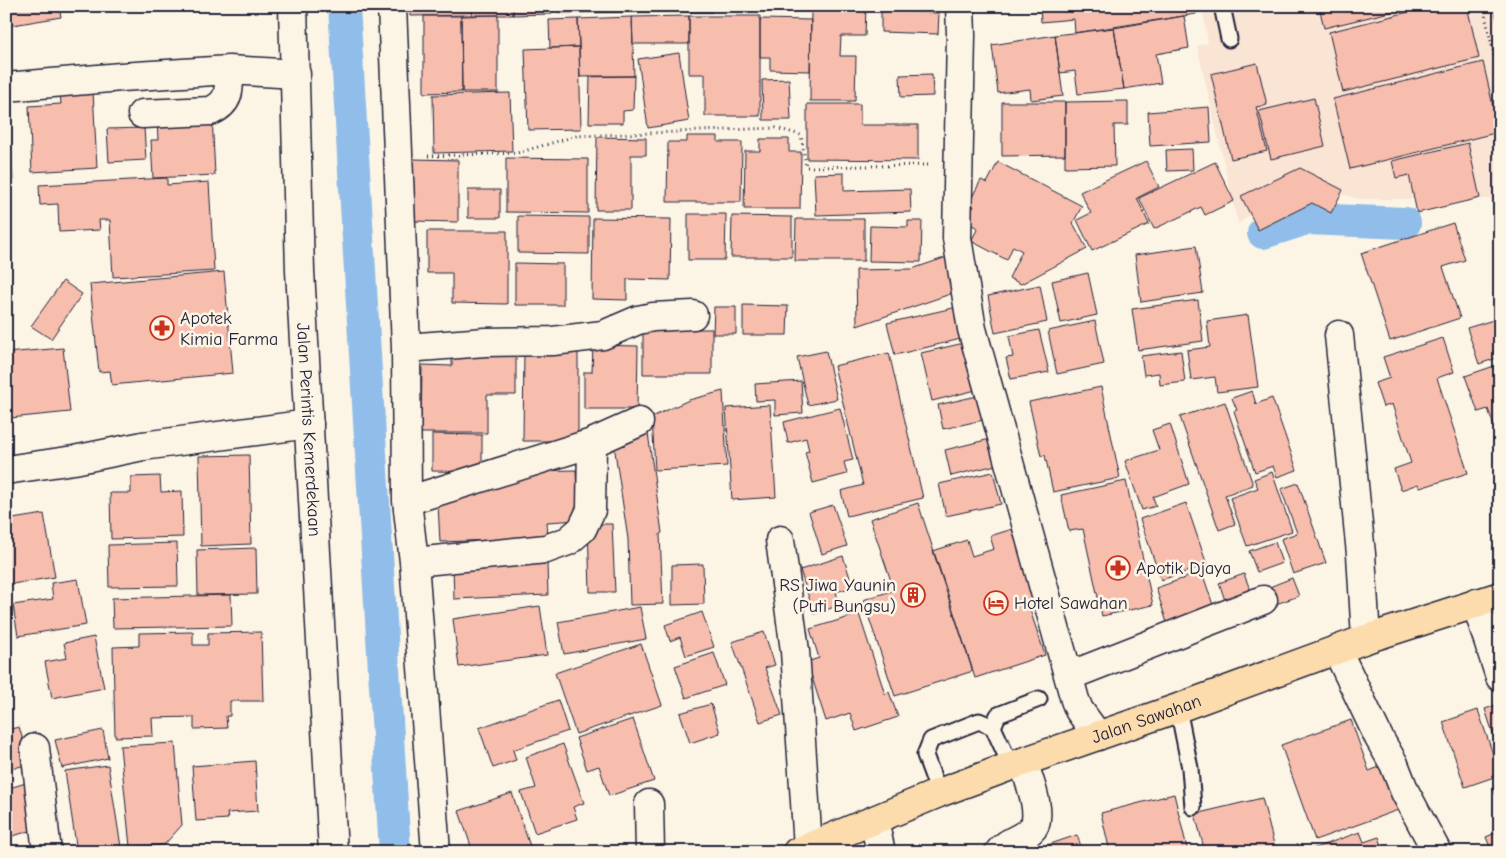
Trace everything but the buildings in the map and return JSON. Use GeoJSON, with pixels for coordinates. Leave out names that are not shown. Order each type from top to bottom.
{"type":"FeatureCollection","features":[{"type":"Feature","properties":{"kind":"main road","name":"Jalan Sawahan"},"geometry":{"type":"LineString","coordinates":[[802,849],[939,793],[1017,764],[1178,708],[1366,639],[1488,600]]}},
{"type":"Feature","properties":{"kind":"street","name":"Jalan Perintis Kemerdekaan"},"geometry":{"type":"LineString","coordinates":[[293,6],[300,271],[333,852]]}},
{"type":"Feature","properties":{"kind":"street"},"geometry":{"type":"LineString","coordinates":[[392,6],[400,157],[406,348],[408,501],[436,852]]}},
{"type":"Feature","properties":{"kind":"street"},"geometry":{"type":"LineString","coordinates":[[960,6],[957,238],[972,329],[1068,676],[1079,710],[1098,736]]}},
{"type":"Feature","properties":{"kind":"street"},"geometry":{"type":"LineString","coordinates":[[142,114],[212,110],[220,107],[229,94],[229,70]]}},
{"type":"Feature","properties":{"kind":"street"},"geometry":{"type":"LineString","coordinates":[[6,87],[229,70],[296,74]]}},
{"type":"Feature","properties":{"kind":"street"},"geometry":{"type":"LineString","coordinates":[[406,348],[485,342],[553,341],[603,335],[638,320],[653,317],[693,315]]}},
{"type":"Feature","properties":{"kind":"street"},"geometry":{"type":"LineString","coordinates":[[1339,335],[1366,639]]}},
{"type":"Feature","properties":{"kind":"street"},"geometry":{"type":"LineString","coordinates":[[408,501],[592,443],[639,422]]}},
{"type":"Feature","properties":{"kind":"street"},"geometry":{"type":"LineString","coordinates":[[6,470],[74,460],[143,446],[309,424]]}},
{"type":"Feature","properties":{"kind":"street"},"geometry":{"type":"LineString","coordinates":[[414,562],[546,548],[568,541],[582,529],[591,510],[592,443]]}},
{"type":"Feature","properties":{"kind":"street"},"geometry":{"type":"LineString","coordinates":[[780,540],[795,651],[802,849]]}},
{"type":"Feature","properties":{"kind":"street"},"geometry":{"type":"LineString","coordinates":[[1068,676],[1263,600]]}},
{"type":"Feature","properties":{"kind":"street"},"geometry":{"type":"LineString","coordinates":[[1488,600],[1500,677]]}},
{"type":"Feature","properties":{"kind":"street"},"geometry":{"type":"LineString","coordinates":[[1336,650],[1378,738],[1394,764],[1405,792],[1437,852]]}},
{"type":"Feature","properties":{"kind":"street"},"geometry":{"type":"LineString","coordinates":[[36,748],[47,852]]}},
{"type":"Feature","properties":{"kind":"street"},"geometry":{"type":"LineString","coordinates":[[999,852],[1003,847],[1032,830],[1035,825],[1037,811],[1017,764]]}},
{"type":"Feature","properties":{"kind":"street"},"geometry":{"type":"LineString","coordinates":[[649,804],[650,852]]}},
{"type":"Feature","properties":{"kind":"street"},"geometry":{"type":"LineString","coordinates":[[874,821],[881,852]]}},
{"type":"Feature","properties":{"kind":"lane"},"geometry":{"type":"LineString","coordinates":[[1222,6],[1229,39]]}},
{"type":"Feature","properties":{"kind":"lane"},"geometry":{"type":"LineString","coordinates":[[993,726],[998,715],[1038,699]]}},
{"type":"Feature","properties":{"kind":"lane"},"geometry":{"type":"LineString","coordinates":[[1178,708],[1190,768],[1192,807]]}},
{"type":"Feature","properties":{"kind":"lane"},"geometry":{"type":"LineString","coordinates":[[939,793],[924,755],[931,740],[979,721],[993,726],[1017,764]]}},
{"type":"Feature","properties":{"kind":"path"},"geometry":{"type":"LineString","coordinates":[[1483,6],[1500,82]]}},
{"type":"Feature","properties":{"kind":"path"},"geometry":{"type":"LineString","coordinates":[[400,157],[517,153],[576,136],[776,128],[801,135],[806,167],[958,164]]}},
{"type":"Feature","properties":{"kind":"shaded area"},"geometry":{"type":"Polygon","coordinates":[[[1202,6],[1500,6],[1500,199],[1360,199],[1293,182],[1238,224],[1197,46],[1208,43],[1202,6]]]}},
{"type":"Feature","properties":{"kind":"waterway"},"geometry":{"type":"LineString","coordinates":[[344,6],[395,852]]}},
{"type":"Feature","properties":{"kind":"waterway"},"geometry":{"type":"LineString","coordinates":[[1263,233],[1307,219],[1405,223]]}},
{"type":"Feature","properties":{"kind":"place","name":"Apotek Kimia Farma"},"geometry":{"type":"Point","coordinates":[162,328]}},
{"type":"Feature","properties":{"kind":"place","name":"Apotik Djaya"},"geometry":{"type":"Point","coordinates":[1118,568]}},
{"type":"Feature","properties":{"kind":"place","name":"RS Jiwa Yaunin (Puti Bungsu)"},"geometry":{"type":"Point","coordinates":[913,595]}},
{"type":"Feature","properties":{"kind":"place","name":"Hotel Sawahan"},"geometry":{"type":"Point","coordinates":[996,603]}}]}
